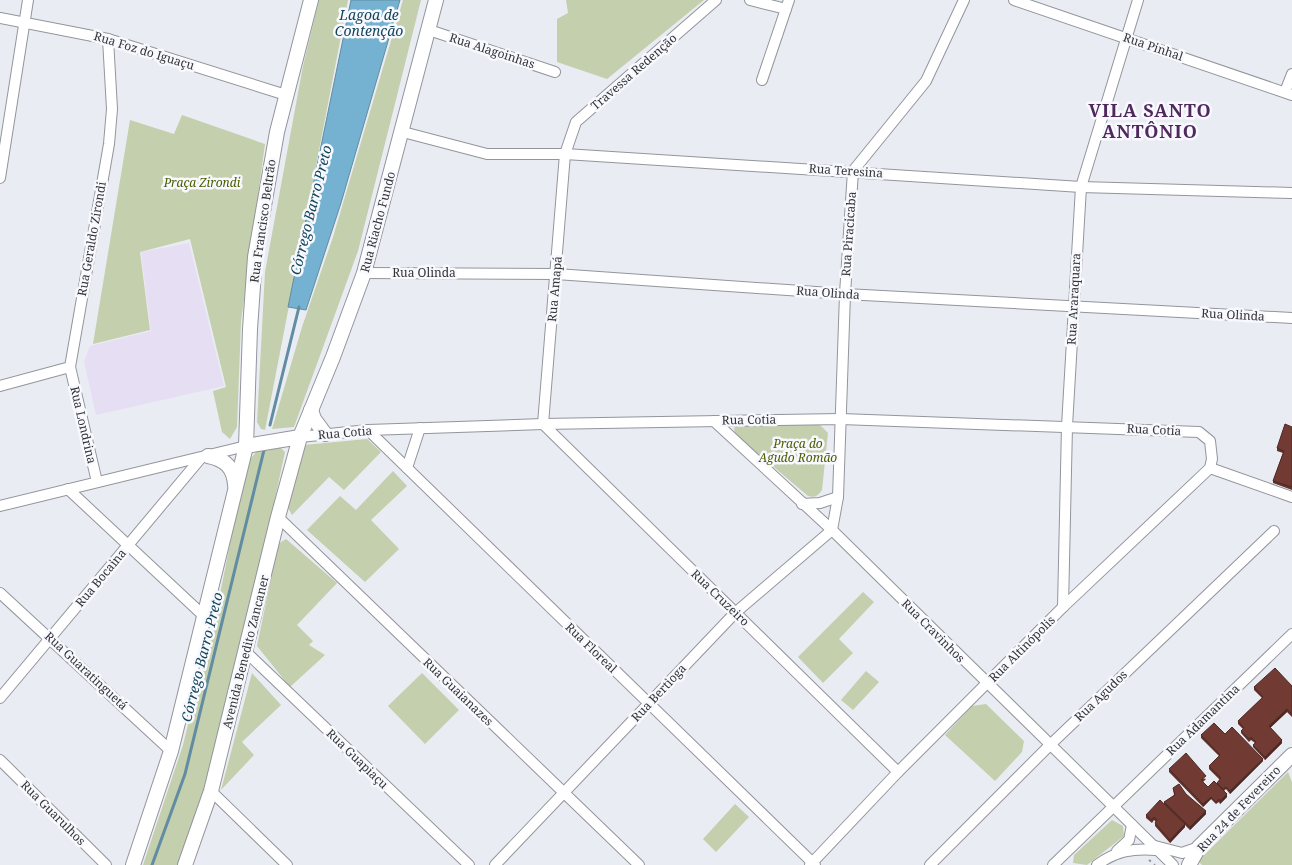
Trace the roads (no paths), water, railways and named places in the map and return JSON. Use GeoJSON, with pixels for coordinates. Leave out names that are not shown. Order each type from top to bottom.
{"type":"FeatureCollection","features":[{"type":"Feature","properties":{"kind":"main road","name":"Rua Francisco Beltrão"},"geometry":{"type":"LineString","coordinates":[[246,446],[255,257],[286,95],[310,0]]}},
{"type":"Feature","properties":{"kind":"main road","name":"Rua Riacho Fundo"},"geometry":{"type":"LineString","coordinates":[[300,436],[333,358],[364,273],[403,132],[436,0]]}},
{"type":"Feature","properties":{"kind":"main road"},"geometry":{"type":"LineString","coordinates":[[311,410],[314,419],[325,434]]}},
{"type":"Feature","properties":{"kind":"main road"},"geometry":{"type":"LineString","coordinates":[[134,865],[171,751],[206,617],[246,446],[300,436]]}},
{"type":"Feature","properties":{"kind":"main road","name":"Avenida Benedito Zancaner"},"geometry":{"type":"LineString","coordinates":[[184,865],[212,791],[278,517],[300,436]]}},
{"type":"Feature","properties":{"kind":"main road"},"geometry":{"type":"LineString","coordinates":[[205,457],[225,462],[235,478],[235,487]]}},
{"type":"Feature","properties":{"kind":"main road","name":"Rua 24 de Fevereiro"},"geometry":{"type":"LineString","coordinates":[[1189,865],[1199,847],[1286,766],[1292,755]]}},
{"type":"Feature","properties":{"kind":"street"},"geometry":{"type":"LineString","coordinates":[[0,178],[28,0]]}},
{"type":"Feature","properties":{"kind":"street","name":"Travessa Redenção"},"geometry":{"type":"LineString","coordinates":[[565,154],[576,122],[716,0]]}},
{"type":"Feature","properties":{"kind":"street"},"geometry":{"type":"LineString","coordinates":[[750,0],[788,5],[762,80]]}},
{"type":"Feature","properties":{"kind":"street"},"geometry":{"type":"LineString","coordinates":[[853,171],[926,81],[964,0]]}},
{"type":"Feature","properties":{"kind":"street","name":"Rua Pinhal"},"geometry":{"type":"LineString","coordinates":[[1014,0],[1289,94]]}},
{"type":"Feature","properties":{"kind":"street","name":"Rua Araraquara"},"geometry":{"type":"LineString","coordinates":[[1063,607],[1067,426],[1081,187],[1138,0]]}},
{"type":"Feature","properties":{"kind":"street","name":"Rua Foz do Iguaçu"},"geometry":{"type":"LineString","coordinates":[[0,18],[24,21],[108,39],[286,95]]}},
{"type":"Feature","properties":{"kind":"street","name":"Rua Alagoinhas"},"geometry":{"type":"LineString","coordinates":[[429,30],[555,72]]}},
{"type":"Feature","properties":{"kind":"street","name":"Rua Geraldo Zirondi"},"geometry":{"type":"LineString","coordinates":[[70,367],[109,144],[112,109],[108,39]]}},
{"type":"Feature","properties":{"kind":"street"},"geometry":{"type":"LineString","coordinates":[[1289,94],[1292,74]]}},
{"type":"Feature","properties":{"kind":"street","name":"Rua Teresina"},"geometry":{"type":"LineString","coordinates":[[403,132],[487,154],[565,154],[1081,187],[1292,193]]}},
{"type":"Feature","properties":{"kind":"street","name":"Rua Amapá"},"geometry":{"type":"LineString","coordinates":[[543,424],[565,154]]}},
{"type":"Feature","properties":{"kind":"street","name":"Rua Piracicaba"},"geometry":{"type":"LineString","coordinates":[[832,530],[838,497],[845,294],[853,171]]}},
{"type":"Feature","properties":{"kind":"street","name":"Rua Olinda"},"geometry":{"type":"LineString","coordinates":[[364,273],[556,274],[845,294],[1292,318]]}},
{"type":"Feature","properties":{"kind":"street"},"geometry":{"type":"LineString","coordinates":[[0,386],[70,367]]}},
{"type":"Feature","properties":{"kind":"street","name":"Rua Londrina"},"geometry":{"type":"LineString","coordinates":[[70,367],[97,482]]}},
{"type":"Feature","properties":{"kind":"street","name":"Rua Cotia"},"geometry":{"type":"LineString","coordinates":[[300,436],[368,430],[543,424],[841,419],[1067,426],[1199,432],[1210,441],[1212,459],[1210,468]]}},
{"type":"Feature","properties":{"kind":"street","name":"Rua Cravinhos"},"geometry":{"type":"LineString","coordinates":[[714,421],[832,530],[1171,864]]}},
{"type":"Feature","properties":{"kind":"street","name":"Rua Cruzeiro"},"geometry":{"type":"LineString","coordinates":[[543,424],[898,772]]}},
{"type":"Feature","properties":{"kind":"street"},"geometry":{"type":"LineString","coordinates":[[406,468],[420,428]]}},
{"type":"Feature","properties":{"kind":"street","name":"Rua Floreal"},"geometry":{"type":"LineString","coordinates":[[368,430],[812,864]]}},
{"type":"Feature","properties":{"kind":"street"},"geometry":{"type":"LineString","coordinates":[[0,506],[246,446]]}},
{"type":"Feature","properties":{"kind":"street","name":"Rua Bocaina"},"geometry":{"type":"LineString","coordinates":[[0,698],[205,457]]}},
{"type":"Feature","properties":{"kind":"street"},"geometry":{"type":"LineString","coordinates":[[1210,468],[1292,496]]}},
{"type":"Feature","properties":{"kind":"street","name":"Rua Altinópolis"},"geometry":{"type":"LineString","coordinates":[[812,864],[898,772],[1063,607],[1210,468]]}},
{"type":"Feature","properties":{"kind":"street"},"geometry":{"type":"LineString","coordinates":[[68,489],[206,617]]}},
{"type":"Feature","properties":{"kind":"street"},"geometry":{"type":"LineString","coordinates":[[802,504],[820,503],[838,497]]}},
{"type":"Feature","properties":{"kind":"street","name":"Rua Guaianazes"},"geometry":{"type":"LineString","coordinates":[[278,517],[639,865]]}},
{"type":"Feature","properties":{"kind":"street","name":"Rua Bertioga"},"geometry":{"type":"LineString","coordinates":[[495,865],[735,613],[832,530]]}},
{"type":"Feature","properties":{"kind":"street","name":"Rua Agudos"},"geometry":{"type":"LineString","coordinates":[[930,865],[1050,745],[1274,531]]}},
{"type":"Feature","properties":{"kind":"street","name":"Rua Guaratinguetá"},"geometry":{"type":"LineString","coordinates":[[0,593],[171,751]]}},
{"type":"Feature","properties":{"kind":"street","name":"Rua Adamantina"},"geometry":{"type":"LineString","coordinates":[[1053,865],[1292,634]]}},
{"type":"Feature","properties":{"kind":"street","name":"Rua Guapiaçu"},"geometry":{"type":"LineString","coordinates":[[246,652],[469,865]]}},
{"type":"Feature","properties":{"kind":"street","name":"Rua Guarulhos"},"geometry":{"type":"LineString","coordinates":[[0,760],[106,865]]}},
{"type":"Feature","properties":{"kind":"street"},"geometry":{"type":"LineString","coordinates":[[212,791],[287,865]]}},
{"type":"Feature","properties":{"kind":"street"},"geometry":{"type":"LineString","coordinates":[[1097,865],[1113,855],[1129,840],[1132,825]]}},
{"type":"Feature","properties":{"kind":"street"},"geometry":{"type":"LineString","coordinates":[[1113,855],[1153,847],[1182,853],[1199,847]]}},
{"type":"Feature","properties":{"kind":"water","name":"Lagoa de Contenção"},"geometry":{"type":"Polygon","coordinates":[[[351,0],[400,0],[341,203],[306,310],[288,307],[351,0]]]}},
{"type":"Feature","properties":{"kind":"waterway","name":"Córrego Barro Preto"},"geometry":{"type":"LineString","coordinates":[[270,425],[299,307]]}},
{"type":"Feature","properties":{"kind":"waterway","name":"Córrego Barro Preto"},"geometry":{"type":"LineString","coordinates":[[152,865],[185,774],[264,450]]}},
{"type":"Feature","properties":{"kind":"district","name":"VILA SANTO ANTÔNIO"},"geometry":{"type":"Point","coordinates":[1150,121]}},
{"type":"Feature","properties":{"kind":"park label","name":"Praça Zirondi"},"geometry":{"type":"Point","coordinates":[202,183]}},
{"type":"Feature","properties":{"kind":"park label","name":"Praça do Agudo Romão"},"geometry":{"type":"Point","coordinates":[798,451]}}]}
